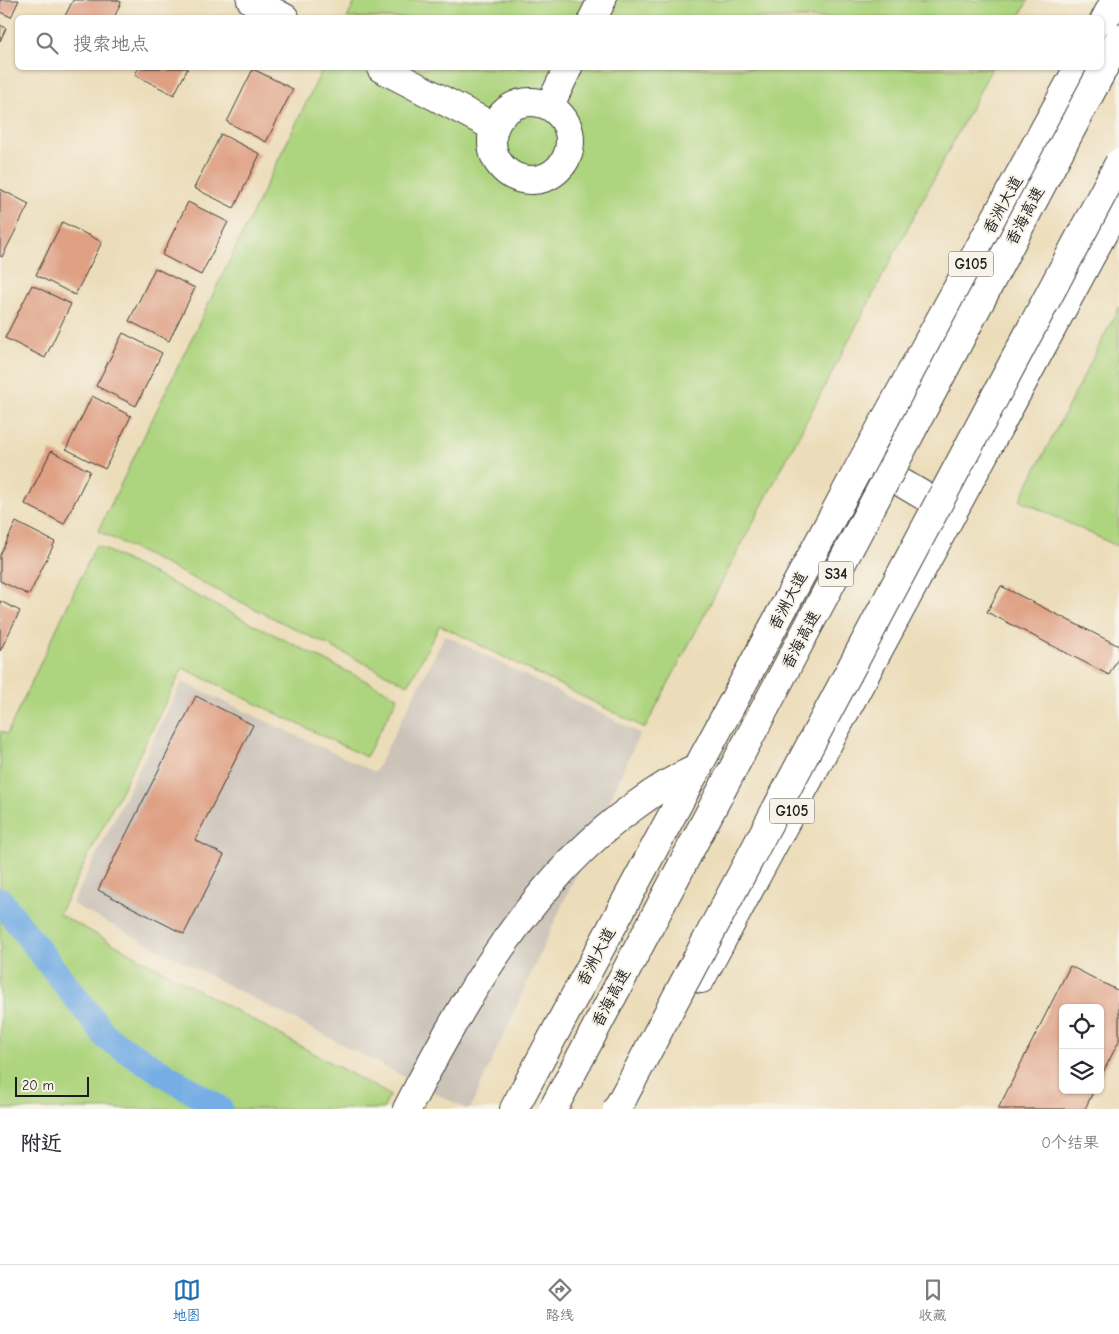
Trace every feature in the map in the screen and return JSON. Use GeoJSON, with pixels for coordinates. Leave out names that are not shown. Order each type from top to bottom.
{"type":"FeatureCollection","features":[{"type":"Feature","properties":{"kind":"main road"},"geometry":{"type":"LineString","coordinates":[[251,0],[279,15]]}},
{"type":"Feature","properties":{"kind":"main road"},"geometry":{"type":"LineString","coordinates":[[594,15],[602,0]]}},
{"type":"Feature","properties":{"kind":"main road"},"geometry":{"type":"LineString","coordinates":[[1104,21],[1115,0]]}},
{"type":"Feature","properties":{"kind":"main road","name":"香海高速"},"geometry":{"type":"LineString","coordinates":[[1104,67],[1119,39]]}},
{"type":"Feature","properties":{"kind":"main road"},"geometry":{"type":"LineString","coordinates":[[385,70],[494,126]]}},
{"type":"Feature","properties":{"kind":"main road"},"geometry":{"type":"LineString","coordinates":[[550,105],[567,70]]}},
{"type":"Feature","properties":{"kind":"main road","name":"香洲大道"},"geometry":{"type":"LineString","coordinates":[[514,1109],[1077,70]]}},
{"type":"Feature","properties":{"kind":"main road","name":"香海高速"},"geometry":{"type":"LineString","coordinates":[[553,1109],[1103,70]]}},
{"type":"Feature","properties":{"kind":"main road"},"geometry":{"type":"LineString","coordinates":[[524,102],[550,105],[568,125],[571,138],[569,152],[563,164],[555,173],[543,179],[531,181],[518,179],[498,163],[491,139],[494,126],[501,115],[511,106],[524,102]]}},
{"type":"Feature","properties":{"kind":"main road"},"geometry":{"type":"LineString","coordinates":[[617,1109],[1119,164]]}},
{"type":"Feature","properties":{"kind":"main road","name":"G105"},"geometry":{"type":"LineString","coordinates":[[631,1109],[1119,204]]}},
{"type":"Feature","properties":{"kind":"main road"},"geometry":{"type":"LineString","coordinates":[[864,460],[953,513]]}},
{"type":"Feature","properties":{"kind":"main road"},"geometry":{"type":"LineString","coordinates":[[408,1109],[423,1078],[476,984],[523,917],[548,886],[614,820],[652,793],[698,768]]}},
{"type":"Feature","properties":{"kind":"shaded area"},"geometry":{"type":"Polygon","coordinates":[[[445,635],[640,733],[470,1109],[466,1109],[72,904],[182,682],[375,772],[445,635]]]}},
{"type":"Feature","properties":{"kind":"green space"},"geometry":{"type":"Polygon","coordinates":[[[356,0],[1028,0],[1020,15],[348,15],[356,0]]]}},
{"type":"Feature","properties":{"kind":"green space"},"geometry":{"type":"Polygon","coordinates":[[[322,70],[991,70],[645,728],[440,625],[408,685],[98,531],[322,70]]]}},
{"type":"Feature","properties":{"kind":"green space"},"geometry":{"type":"Polygon","coordinates":[[[1119,307],[1119,547],[1020,500],[1119,307]]]}},
{"type":"Feature","properties":{"kind":"green space"},"geometry":{"type":"Polygon","coordinates":[[[96,545],[398,697],[366,757],[183,668],[59,914],[390,1095],[383,1109],[0,1109],[0,731],[7,734],[96,545]]]}},
{"type":"Feature","properties":{"kind":"building"},"geometry":{"type":"Polygon","coordinates":[[[0,0],[19,0],[11,17],[0,12],[0,0]]]}},
{"type":"Feature","properties":{"kind":"building"},"geometry":{"type":"Polygon","coordinates":[[[73,0],[117,0],[121,2],[115,15],[66,15],[73,0]]]}},
{"type":"Feature","properties":{"kind":"building"},"geometry":{"type":"Polygon","coordinates":[[[0,25],[6,28],[0,41],[0,25]]]}},
{"type":"Feature","properties":{"kind":"building"},"geometry":{"type":"Polygon","coordinates":[[[137,70],[187,70],[174,95],[135,75],[137,70]]]}},
{"type":"Feature","properties":{"kind":"building"},"geometry":{"type":"Polygon","coordinates":[[[253,70],[293,89],[266,142],[227,122],[253,70]]]}},
{"type":"Feature","properties":{"kind":"building"},"geometry":{"type":"Polygon","coordinates":[[[221,134],[260,154],[234,208],[194,188],[221,134]]]}},
{"type":"Feature","properties":{"kind":"building"},"geometry":{"type":"Polygon","coordinates":[[[0,189],[29,204],[2,257],[0,256],[0,189]]]}},
{"type":"Feature","properties":{"kind":"building"},"geometry":{"type":"Polygon","coordinates":[[[188,202],[228,222],[201,275],[162,255],[188,202]]]}},
{"type":"Feature","properties":{"kind":"building"},"geometry":{"type":"Polygon","coordinates":[[[62,222],[102,242],[75,295],[36,275],[62,222]]]}},
{"type":"Feature","properties":{"kind":"building"},"geometry":{"type":"Polygon","coordinates":[[[155,268],[195,288],[169,341],[129,321],[155,268]]]}},
{"type":"Feature","properties":{"kind":"building"},"geometry":{"type":"Polygon","coordinates":[[[32,285],[71,304],[45,358],[5,338],[32,285]]]}},
{"type":"Feature","properties":{"kind":"building"},"geometry":{"type":"Polygon","coordinates":[[[123,333],[162,353],[136,406],[96,386],[123,333]]]}},
{"type":"Feature","properties":{"kind":"building"},"geometry":{"type":"Polygon","coordinates":[[[92,396],[131,416],[105,469],[66,449],[92,396]]]}},
{"type":"Feature","properties":{"kind":"building"},"geometry":{"type":"Polygon","coordinates":[[[51,451],[90,471],[64,524],[25,504],[51,451]]]}},
{"type":"Feature","properties":{"kind":"building"},"geometry":{"type":"Polygon","coordinates":[[[16,522],[55,542],[29,595],[0,581],[0,555],[16,522]]]}},
{"type":"Feature","properties":{"kind":"building"},"geometry":{"type":"Polygon","coordinates":[[[1001,586],[1119,646],[1119,656],[1109,675],[987,612],[1001,586]]]}},
{"type":"Feature","properties":{"kind":"building"},"geometry":{"type":"Polygon","coordinates":[[[0,601],[20,611],[0,651],[0,601]]]}},
{"type":"Feature","properties":{"kind":"building"},"geometry":{"type":"Polygon","coordinates":[[[196,696],[253,725],[195,840],[224,855],[184,934],[98,890],[196,696]]]}},
{"type":"Feature","properties":{"kind":"building"},"geometry":{"type":"Polygon","coordinates":[[[1070,966],[1119,991],[1119,1041],[1104,1070],[1104,1004],[1059,1004],[1059,1094],[1092,1094],[1085,1109],[998,1109],[1070,966]]]}},
{"type":"Feature","properties":{"kind":"waterway"},"geometry":{"type":"LineString","coordinates":[[0,900],[107,1038],[220,1109]]}}]}
